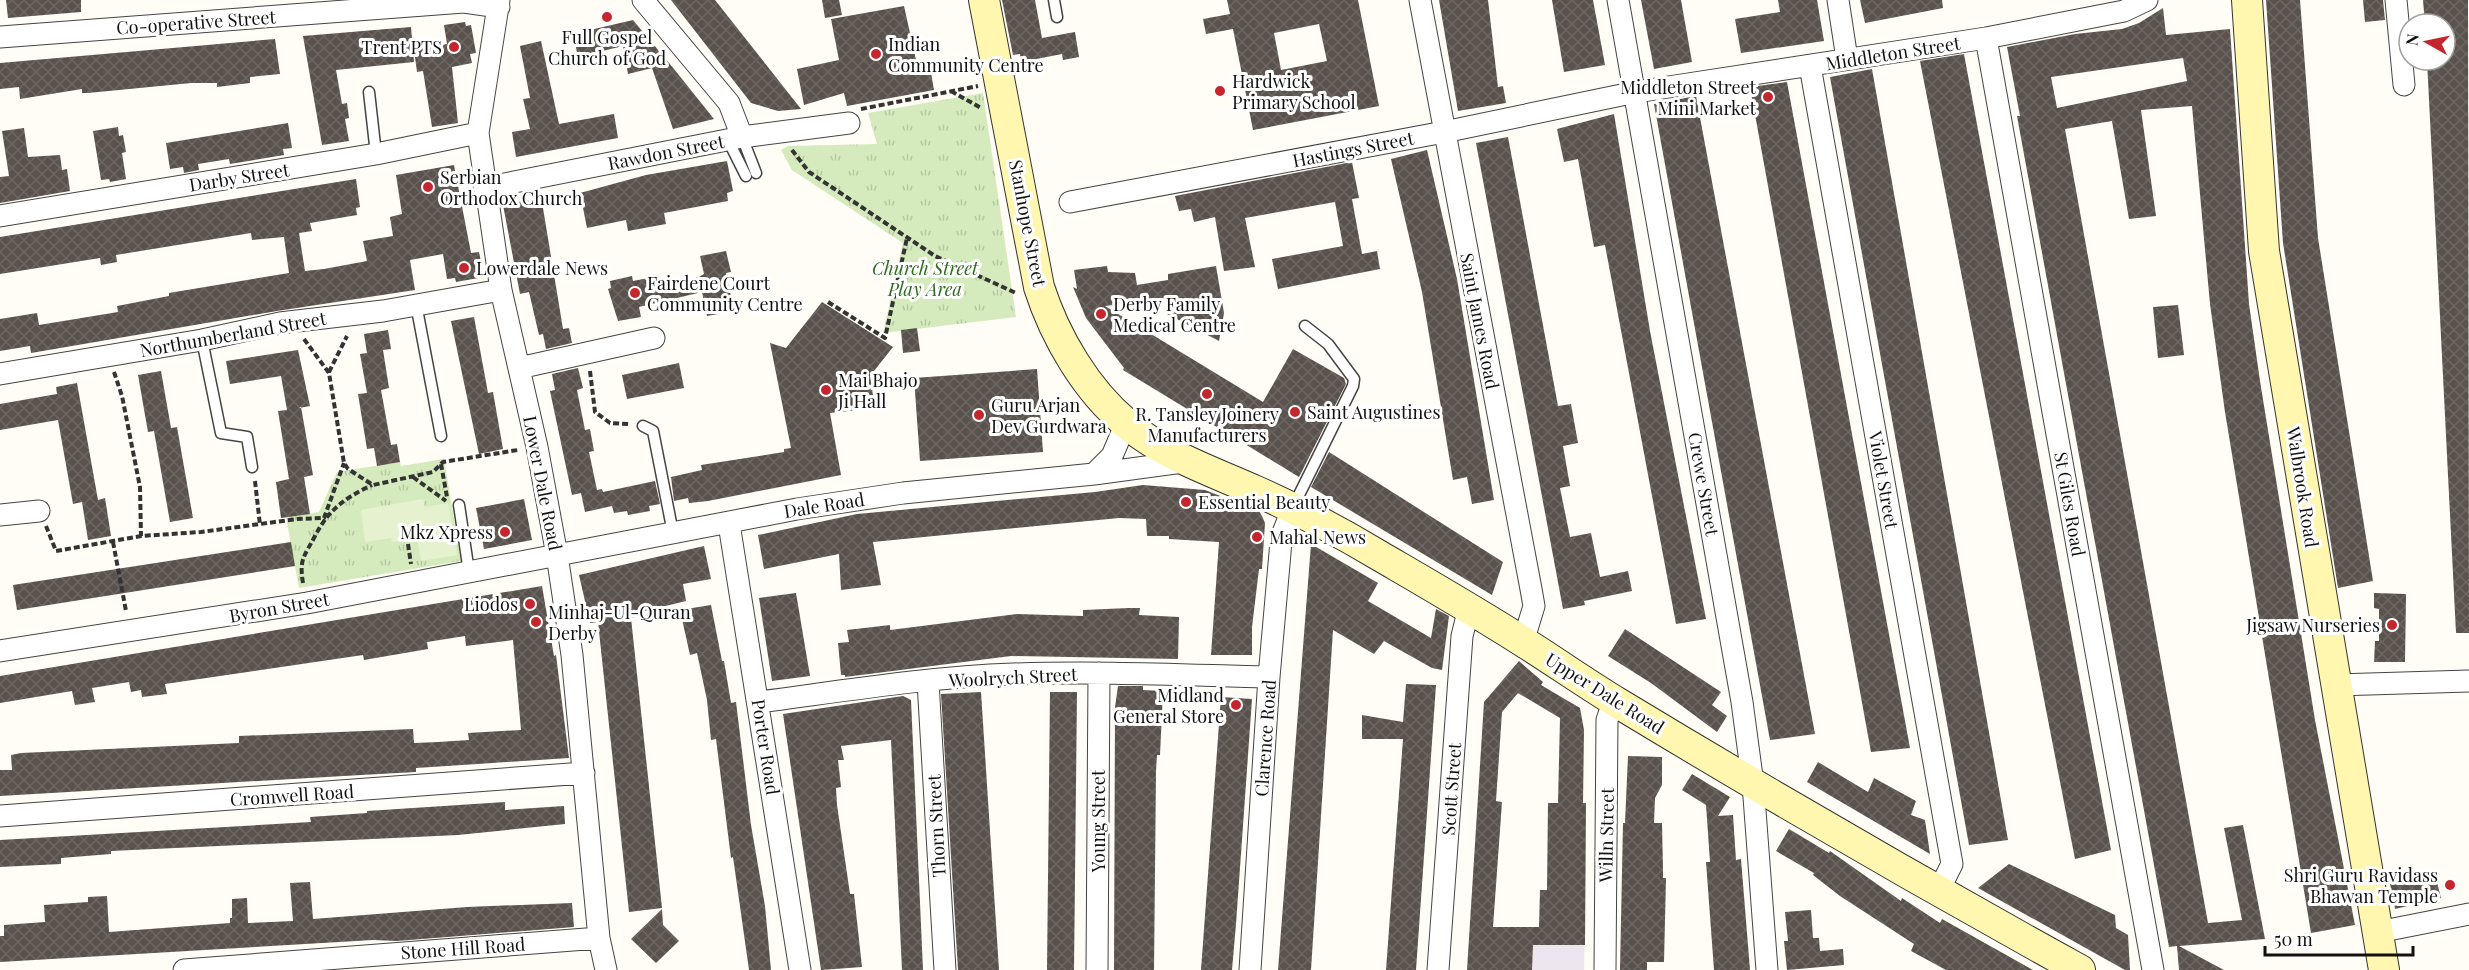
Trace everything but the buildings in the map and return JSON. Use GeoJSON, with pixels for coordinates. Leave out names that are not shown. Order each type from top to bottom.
{"type":"FeatureCollection","features":[{"type":"Feature","properties":{"kind":"street"},"geometry":{"type":"LineString","coordinates":[[643,0],[729,103],[735,139]]}},
{"type":"Feature","properties":{"kind":"street","name":"Stanhope Street"},"geometry":{"type":"LineString","coordinates":[[984,0],[1039,286],[1060,342],[1089,382],[1126,423]]}},
{"type":"Feature","properties":{"kind":"street","name":"Saint James Road"},"geometry":{"type":"LineString","coordinates":[[1420,0],[1532,598],[1533,606],[1523,642]]}},
{"type":"Feature","properties":{"kind":"street","name":"Crewe Street"},"geometry":{"type":"LineString","coordinates":[[1618,0],[1740,690],[1753,784],[1767,970]]}},
{"type":"Feature","properties":{"kind":"street"},"geometry":{"type":"LineString","coordinates":[[1838,0],[1847,59]]}},
{"type":"Feature","properties":{"kind":"street","name":"Middleton Street"},"geometry":{"type":"LineString","coordinates":[[1636,92],[1986,38],[2124,11],[2147,0]]}},
{"type":"Feature","properties":{"kind":"street","name":"Walbrook Road"},"geometry":{"type":"LineString","coordinates":[[2247,0],[2264,250],[2384,970]]}},
{"type":"Feature","properties":{"kind":"street"},"geometry":{"type":"LineString","coordinates":[[2396,0],[2404,85]]}},
{"type":"Feature","properties":{"kind":"street","name":"Co-operative Street"},"geometry":{"type":"LineString","coordinates":[[0,37],[464,2],[499,3]]}},
{"type":"Feature","properties":{"kind":"street","name":"Lower Dale Road"},"geometry":{"type":"LineString","coordinates":[[499,3],[478,134],[484,188],[501,290],[537,447],[557,555],[572,655],[599,938],[606,970]]}},
{"type":"Feature","properties":{"kind":"street","name":"St Giles Road"},"geometry":{"type":"LineString","coordinates":[[1986,38],[2153,970]]}},
{"type":"Feature","properties":{"kind":"street","name":"Violet Street"},"geometry":{"type":"LineString","coordinates":[[1810,66],[1952,864],[1938,892]]}},
{"type":"Feature","properties":{"kind":"street","name":"Hastings Street"},"geometry":{"type":"LineString","coordinates":[[1070,202],[1444,132],[1636,92]]}},
{"type":"Feature","properties":{"kind":"street","name":"Rawdon Street"},"geometry":{"type":"LineString","coordinates":[[484,188],[735,139],[849,123]]}},
{"type":"Feature","properties":{"kind":"street","name":"Darby Street"},"geometry":{"type":"LineString","coordinates":[[0,216],[376,154],[478,134]]}},
{"type":"Feature","properties":{"kind":"street","name":"Northumberland Street"},"geometry":{"type":"LineString","coordinates":[[0,374],[202,340],[289,322],[383,311],[501,290]]}},
{"type":"Feature","properties":{"kind":"street"},"geometry":{"type":"LineString","coordinates":[[519,368],[654,338]]}},
{"type":"Feature","properties":{"kind":"street"},"geometry":{"type":"LineString","coordinates":[[1094,474],[1112,456],[1126,423]]}},
{"type":"Feature","properties":{"kind":"street","name":"Upper Dale Road"},"geometry":{"type":"LineString","coordinates":[[1126,423],[1152,441],[1190,461],[1293,507],[1469,608],[1614,700],[1753,784],[1938,892],[2080,970]]}},
{"type":"Feature","properties":{"kind":"street","name":"Dale Road"},"geometry":{"type":"LineString","coordinates":[[557,555],[729,524],[797,509],[903,493],[1094,474],[1190,461]]}},
{"type":"Feature","properties":{"kind":"street","name":"Clarence Road"},"geometry":{"type":"LineString","coordinates":[[1250,970],[1269,677],[1281,538],[1293,507]]}},
{"type":"Feature","properties":{"kind":"street"},"geometry":{"type":"LineString","coordinates":[[0,515],[39,511]]}},
{"type":"Feature","properties":{"kind":"street","name":"Porter Road"},"geometry":{"type":"LineString","coordinates":[[729,524],[800,970]]}},
{"type":"Feature","properties":{"kind":"street","name":"Byron Street"},"geometry":{"type":"LineString","coordinates":[[0,651],[307,603],[557,555]]}},
{"type":"Feature","properties":{"kind":"street","name":"Scott Street"},"geometry":{"type":"LineString","coordinates":[[1438,970],[1462,636],[1469,608]]}},
{"type":"Feature","properties":{"kind":"street","name":"Woolrych Street"},"geometry":{"type":"LineString","coordinates":[[759,702],[1001,675],[1099,673],[1269,677]]}},
{"type":"Feature","properties":{"kind":"street","name":"Young Street"},"geometry":{"type":"LineString","coordinates":[[1098,970],[1099,673]]}},
{"type":"Feature","properties":{"kind":"street"},"geometry":{"type":"LineString","coordinates":[[2336,685],[2469,681]]}},
{"type":"Feature","properties":{"kind":"street","name":"Thorn Street"},"geometry":{"type":"LineString","coordinates":[[928,682],[945,970]]}},
{"type":"Feature","properties":{"kind":"street","name":"Willn Street"},"geometry":{"type":"LineString","coordinates":[[1605,970],[1607,720],[1614,700]]}},
{"type":"Feature","properties":{"kind":"street","name":"Cromwell Road"},"geometry":{"type":"LineString","coordinates":[[0,816],[584,773]]}},
{"type":"Feature","properties":{"kind":"street"},"geometry":{"type":"LineString","coordinates":[[2378,932],[2469,914]]}},
{"type":"Feature","properties":{"kind":"street","name":"Stone Hill Road"},"geometry":{"type":"LineString","coordinates":[[184,970],[599,938]]}},
{"type":"Feature","properties":{"kind":"lane"},"geometry":{"type":"LineString","coordinates":[[1054,0],[1057,17]]}},
{"type":"Feature","properties":{"kind":"lane"},"geometry":{"type":"LineString","coordinates":[[369,92],[376,154]]}},
{"type":"Feature","properties":{"kind":"lane"},"geometry":{"type":"LineString","coordinates":[[735,139],[751,174]]}},
{"type":"Feature","properties":{"kind":"lane"},"geometry":{"type":"LineString","coordinates":[[416,304],[441,436]]}},
{"type":"Feature","properties":{"kind":"lane"},"geometry":{"type":"LineString","coordinates":[[1293,507],[1353,386],[1350,372],[1328,344],[1305,326]]}},
{"type":"Feature","properties":{"kind":"lane"},"geometry":{"type":"LineString","coordinates":[[202,340],[221,433],[247,437],[252,467]]}},
{"type":"Feature","properties":{"kind":"lane"},"geometry":{"type":"LineString","coordinates":[[643,426],[654,431],[673,533]]}},
{"type":"Feature","properties":{"kind":"lane"},"geometry":{"type":"LineString","coordinates":[[459,505],[469,572]]}},
{"type":"Feature","properties":{"kind":"path"},"geometry":{"type":"LineString","coordinates":[[849,123],[848,111],[1000,81]]}},
{"type":"Feature","properties":{"kind":"path"},"geometry":{"type":"LineString","coordinates":[[765,134],[788,146],[809,172],[935,256],[1013,294],[1039,286]]}},
{"type":"Feature","properties":{"kind":"path"},"geometry":{"type":"LineString","coordinates":[[828,302],[885,338],[907,238]]}},
{"type":"Feature","properties":{"kind":"path"},"geometry":{"type":"LineString","coordinates":[[329,373],[337,352],[361,314]]}},
{"type":"Feature","properties":{"kind":"path"},"geometry":{"type":"LineString","coordinates":[[289,322],[329,373],[344,463],[348,469],[373,485]]}},
{"type":"Feature","properties":{"kind":"path"},"geometry":{"type":"LineString","coordinates":[[588,353],[595,412],[610,423],[638,423],[643,426]]}},
{"type":"Feature","properties":{"kind":"path"},"geometry":{"type":"LineString","coordinates":[[110,355],[122,396],[140,487],[141,536]]}},
{"type":"Feature","properties":{"kind":"path"},"geometry":{"type":"LineString","coordinates":[[39,511],[56,551],[141,536],[324,518],[337,504],[373,485],[433,472],[441,464],[537,447]]}},
{"type":"Feature","properties":{"kind":"path"},"geometry":{"type":"LineString","coordinates":[[307,603],[302,559],[324,518],[344,463]]}},
{"type":"Feature","properties":{"kind":"path"},"geometry":{"type":"LineString","coordinates":[[412,476],[448,504],[441,464]]}},
{"type":"Feature","properties":{"kind":"path"},"geometry":{"type":"LineString","coordinates":[[252,467],[260,525]]}},
{"type":"Feature","properties":{"kind":"path"},"geometry":{"type":"LineString","coordinates":[[113,542],[130,632]]}},
{"type":"Feature","properties":{"kind":"shaded area"},"geometry":{"type":"Polygon","coordinates":[[[1520,927],[1585,928],[1584,970],[1519,970],[1520,927]]]}},
{"type":"Feature","properties":{"kind":"green space","name":"Church Street Play Area"},"geometry":{"type":"Polygon","coordinates":[[[983,93],[1016,317],[883,333],[903,243],[792,170],[781,150],[788,146],[877,144],[868,113],[983,93]]]}},
{"type":"Feature","properties":{"kind":"green space"},"geometry":{"type":"Polygon","coordinates":[[[444,459],[461,561],[299,588],[286,517],[319,512],[337,472],[400,462],[401,466],[444,459]]]}},
{"type":"Feature","properties":{"kind":"green space"},"geometry":{"type":"Polygon","coordinates":[[[423,499],[425,507],[448,503],[457,555],[421,561],[417,539],[392,542],[391,538],[365,542],[361,510],[423,499]]]}},
{"type":"Feature","properties":{"kind":"place","name":"Full Gospel Church of God"},"geometry":{"type":"Point","coordinates":[607,17]}},
{"type":"Feature","properties":{"kind":"place","name":"Trent PTS"},"geometry":{"type":"Point","coordinates":[454,47]}},
{"type":"Feature","properties":{"kind":"place","name":"Indian Community Centre"},"geometry":{"type":"Point","coordinates":[876,54]}},
{"type":"Feature","properties":{"kind":"place","name":"Hardwick Primary School"},"geometry":{"type":"Point","coordinates":[1220,91]}},
{"type":"Feature","properties":{"kind":"place","name":"Middleton Street Mini Market"},"geometry":{"type":"Point","coordinates":[1768,97]}},
{"type":"Feature","properties":{"kind":"place","name":"Serbian Orthodox Church"},"geometry":{"type":"Point","coordinates":[428,187]}},
{"type":"Feature","properties":{"kind":"place","name":"Lowerdale News"},"geometry":{"type":"Point","coordinates":[464,268]}},
{"type":"Feature","properties":{"kind":"place","name":"Fairdene Court Community Centre"},"geometry":{"type":"Point","coordinates":[635,293]}},
{"type":"Feature","properties":{"kind":"place","name":"Derby Family Medical Centre"},"geometry":{"type":"Point","coordinates":[1101,314]}},
{"type":"Feature","properties":{"kind":"place","name":"Mai Bhajo Ji Hall"},"geometry":{"type":"Point","coordinates":[826,390]}},
{"type":"Feature","properties":{"kind":"place","name":"R. Tansley Joinery Manufacturers"},"geometry":{"type":"Point","coordinates":[1207,394]}},
{"type":"Feature","properties":{"kind":"place","name":"Saint Augustines"},"geometry":{"type":"Point","coordinates":[1295,412]}},
{"type":"Feature","properties":{"kind":"place","name":"Guru Arjan Dev Gurdwara"},"geometry":{"type":"Point","coordinates":[979,415]}},
{"type":"Feature","properties":{"kind":"place","name":"Essential Beauty"},"geometry":{"type":"Point","coordinates":[1186,502]}},
{"type":"Feature","properties":{"kind":"place","name":"Mkz Xpress"},"geometry":{"type":"Point","coordinates":[505,532]}},
{"type":"Feature","properties":{"kind":"place","name":"Mahal News"},"geometry":{"type":"Point","coordinates":[1257,537]}},
{"type":"Feature","properties":{"kind":"place","name":"Liodos"},"geometry":{"type":"Point","coordinates":[530,604]}},
{"type":"Feature","properties":{"kind":"place","name":"Minhaj-Ul-Quran Derby"},"geometry":{"type":"Point","coordinates":[536,622]}},
{"type":"Feature","properties":{"kind":"place","name":"Jigsaw Nurseries"},"geometry":{"type":"Point","coordinates":[2392,625]}},
{"type":"Feature","properties":{"kind":"place","name":"Midland General Store"},"geometry":{"type":"Point","coordinates":[1236,705]}},
{"type":"Feature","properties":{"kind":"place","name":"Shri Guru Ravidass Bhawan Temple"},"geometry":{"type":"Point","coordinates":[2450,885]}}]}
